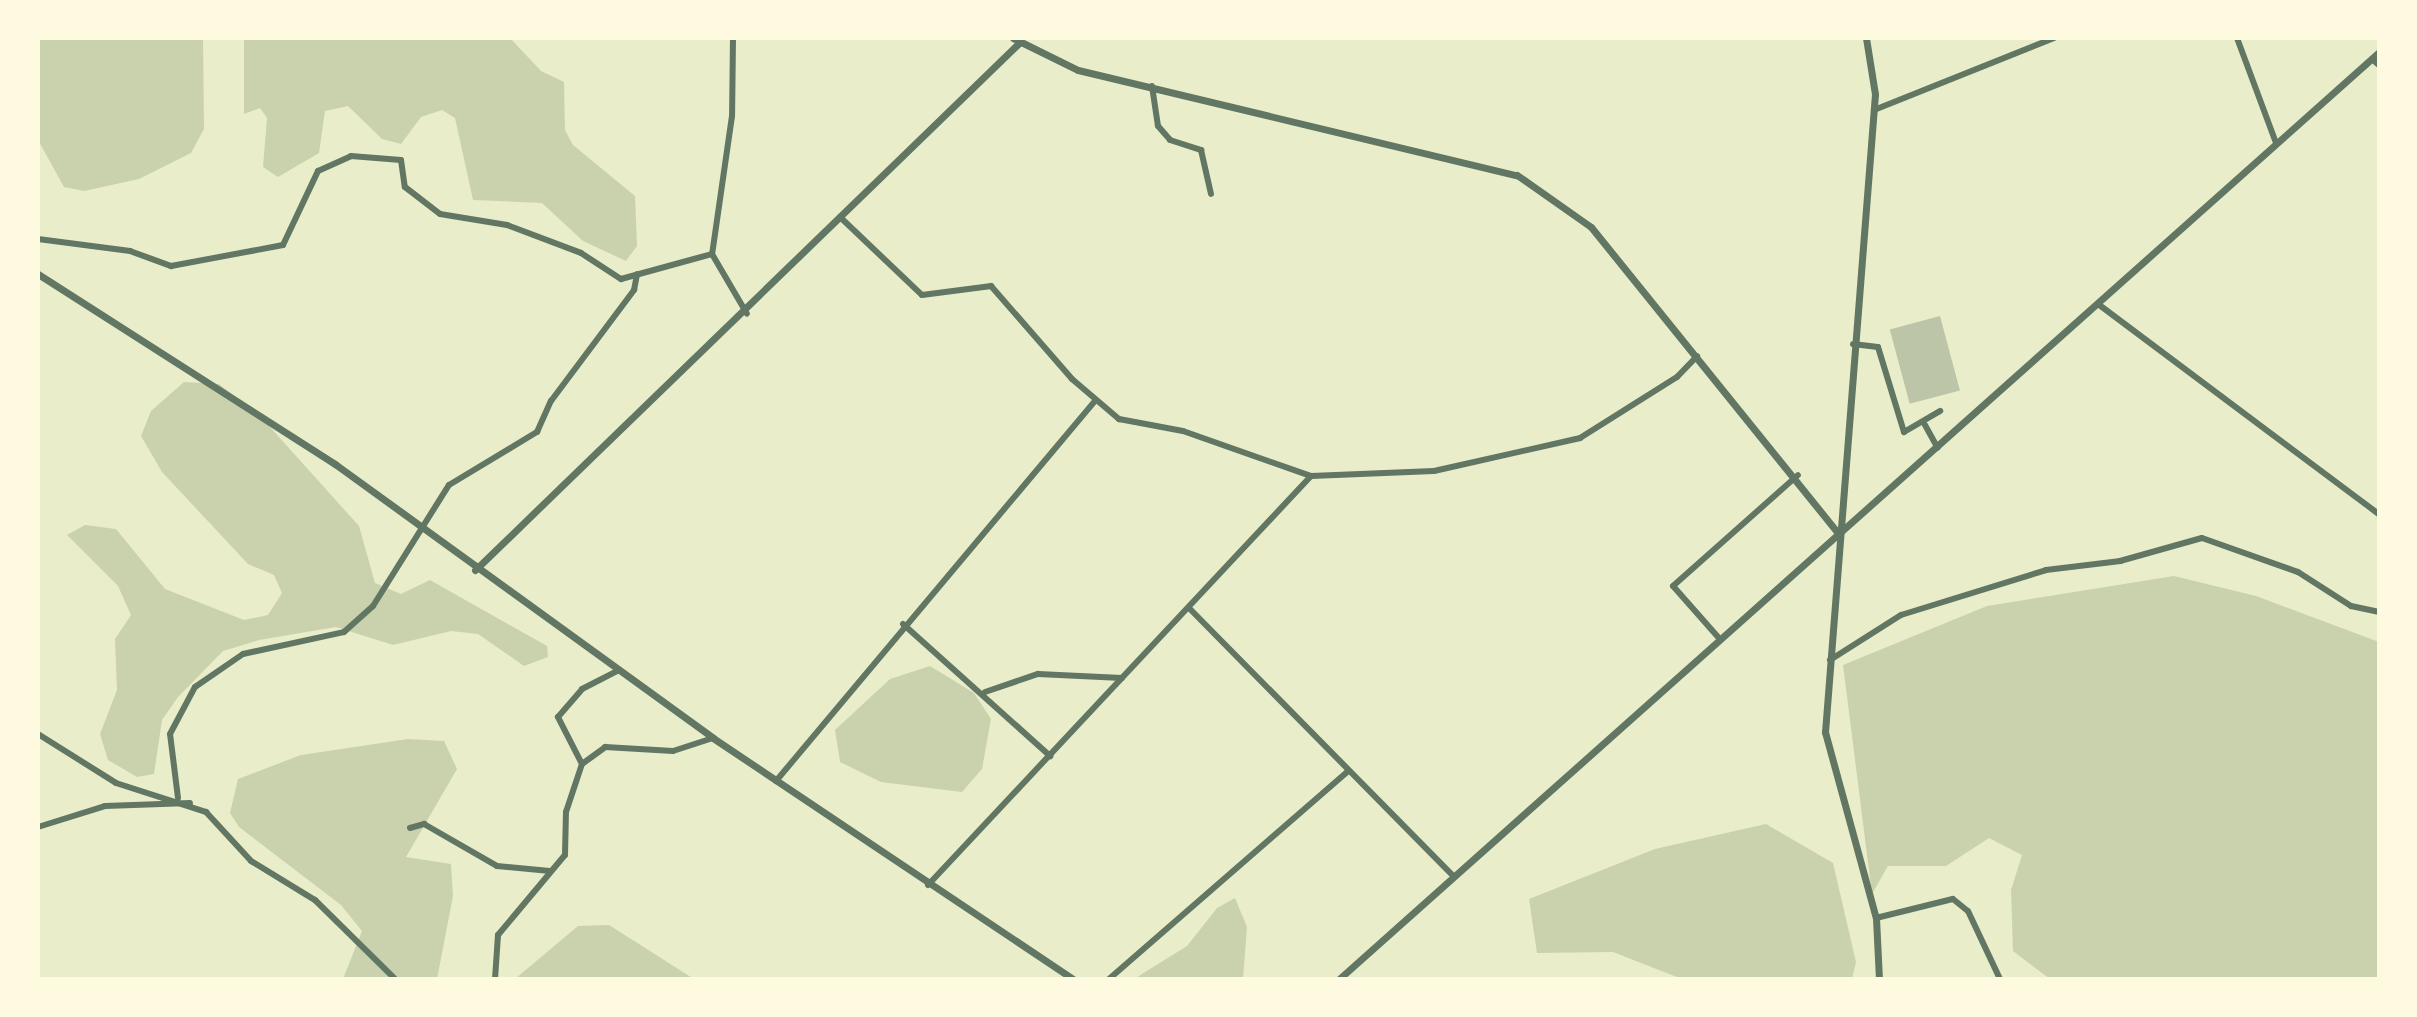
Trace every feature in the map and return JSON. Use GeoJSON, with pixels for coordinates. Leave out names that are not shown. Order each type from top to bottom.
{"type":"FeatureCollection","features":[{"type":"Feature","properties":{"kind":"street"},"geometry":{"type":"LineString","coordinates":[[733,38],[732,116],[712,254],[747,314]]}},
{"type":"Feature","properties":{"kind":"street"},"geometry":{"type":"LineString","coordinates":[[1866,38],[1874,110],[1838,533],[1825,732],[1876,918],[1879,979]]}},
{"type":"Feature","properties":{"kind":"street"},"geometry":{"type":"LineString","coordinates":[[1874,110],[2054,38]]}},
{"type":"Feature","properties":{"kind":"street"},"geometry":{"type":"LineString","coordinates":[[2237,38],[2276,143]]}},
{"type":"Feature","properties":{"kind":"street"},"geometry":{"type":"LineString","coordinates":[[475,570],[747,314],[1019,39],[1078,70],[1517,175],[1591,227],[1798,475],[1838,533]]}},
{"type":"Feature","properties":{"kind":"street"},"geometry":{"type":"LineString","coordinates":[[1339,979],[1451,874],[1718,637],[1938,448],[2376,56],[2379,65]]}},
{"type":"Feature","properties":{"kind":"street"},"geometry":{"type":"LineString","coordinates":[[1152,86],[1158,126],[1170,140],[1201,150],[1211,194]]}},
{"type":"Feature","properties":{"kind":"street"},"geometry":{"type":"LineString","coordinates":[[38,239],[130,251],[171,266],[283,245],[318,171],[351,156],[401,160],[405,187],[440,214],[507,225],[581,253],[621,279],[712,254]]}},
{"type":"Feature","properties":{"kind":"street"},"geometry":{"type":"LineString","coordinates":[[840,217],[922,295],[991,286],[1094,402],[1148,430],[1183,431],[1311,476],[1434,471],[1580,438],[1677,377],[1697,356]]}},
{"type":"Feature","properties":{"kind":"street"},"geometry":{"type":"LineString","coordinates":[[38,274],[421,523],[475,570],[713,738],[928,885],[1073,979]]}},
{"type":"Feature","properties":{"kind":"street"},"geometry":{"type":"LineString","coordinates":[[178,798],[170,734],[195,687],[243,654],[344,632],[392,582],[421,523],[449,485],[537,432],[551,401],[634,290],[637,274]]}},
{"type":"Feature","properties":{"kind":"street"},"geometry":{"type":"LineString","coordinates":[[2098,304],[2379,514]]}},
{"type":"Feature","properties":{"kind":"street"},"geometry":{"type":"LineString","coordinates":[[1853,344],[1878,347],[1904,432],[1925,425],[1940,411]]}},
{"type":"Feature","properties":{"kind":"street"},"geometry":{"type":"LineString","coordinates":[[776,781],[903,624],[1094,402]]}},
{"type":"Feature","properties":{"kind":"street"},"geometry":{"type":"LineString","coordinates":[[1925,425],[1938,448]]}},
{"type":"Feature","properties":{"kind":"street"},"geometry":{"type":"LineString","coordinates":[[1718,637],[1673,586],[1798,475]]}},
{"type":"Feature","properties":{"kind":"street"},"geometry":{"type":"LineString","coordinates":[[928,885],[1190,609],[1311,476]]}},
{"type":"Feature","properties":{"kind":"street"},"geometry":{"type":"LineString","coordinates":[[1830,660],[1901,615],[2046,570],[2120,561],[2202,538],[2298,572],[2351,606],[2379,612]]}},
{"type":"Feature","properties":{"kind":"street"},"geometry":{"type":"LineString","coordinates":[[1190,609],[1451,874]]}},
{"type":"Feature","properties":{"kind":"street"},"geometry":{"type":"LineString","coordinates":[[903,624],[985,692],[1050,756]]}},
{"type":"Feature","properties":{"kind":"street"},"geometry":{"type":"LineString","coordinates":[[582,764],[558,717],[582,689],[619,670]]}},
{"type":"Feature","properties":{"kind":"street"},"geometry":{"type":"LineString","coordinates":[[985,692],[1038,674],[1122,678]]}},
{"type":"Feature","properties":{"kind":"street"},"geometry":{"type":"LineString","coordinates":[[38,734],[116,783],[178,798],[219,822],[251,861],[315,900],[395,979]]}},
{"type":"Feature","properties":{"kind":"street"},"geometry":{"type":"LineString","coordinates":[[495,979],[498,935],[565,855],[566,812],[582,764],[605,747],[673,751],[713,738]]}},
{"type":"Feature","properties":{"kind":"street"},"geometry":{"type":"LineString","coordinates":[[1109,979],[1348,771]]}},
{"type":"Feature","properties":{"kind":"street"},"geometry":{"type":"LineString","coordinates":[[38,827],[105,806],[190,803]]}},
{"type":"Feature","properties":{"kind":"street"},"geometry":{"type":"LineString","coordinates":[[410,828],[424,824],[497,866],[550,871]]}},
{"type":"Feature","properties":{"kind":"street"},"geometry":{"type":"LineString","coordinates":[[1876,918],[1953,899],[1968,911],[2000,979]]}},
{"type":"Feature","properties":{"kind":"green space"},"geometry":{"type":"Polygon","coordinates":[[[38,38],[203,38],[204,129],[191,153],[139,179],[84,191],[64,187],[38,140],[38,38]]]}},
{"type":"Feature","properties":{"kind":"green space"},"geometry":{"type":"Polygon","coordinates":[[[244,38],[510,38],[541,71],[564,82],[565,130],[573,145],[635,196],[637,246],[626,261],[583,241],[542,203],[473,200],[455,118],[442,110],[421,117],[401,144],[382,139],[348,106],[325,111],[319,153],[278,177],[263,167],[267,118],[260,108],[244,114],[244,38]]]}},
{"type":"Feature","properties":{"kind":"green space"},"geometry":{"type":"Polygon","coordinates":[[[184,382],[219,384],[261,417],[359,526],[375,583],[401,594],[430,580],[547,646],[548,657],[524,666],[478,634],[451,631],[393,645],[336,627],[259,640],[223,651],[178,697],[162,720],[154,774],[137,777],[108,760],[100,734],[117,690],[115,639],[131,615],[118,586],[67,535],[85,525],[116,529],[165,589],[244,620],[268,615],[282,593],[274,575],[248,564],[162,472],[141,436],[151,411],[184,382]]]}},
{"type":"Feature","properties":{"kind":"green space"},"geometry":{"type":"Polygon","coordinates":[[[2174,576],[2256,596],[2379,642],[2379,979],[2050,979],[2013,951],[2011,890],[2022,855],[1989,838],[1946,866],[1888,866],[1872,894],[1843,665],[1987,606],[2174,576]]]}},
{"type":"Feature","properties":{"kind":"green space"},"geometry":{"type":"Polygon","coordinates":[[[930,666],[974,693],[991,719],[982,769],[962,792],[881,782],[840,762],[835,730],[890,679],[930,666]]]}},
{"type":"Feature","properties":{"kind":"green space"},"geometry":{"type":"Polygon","coordinates":[[[408,739],[444,741],[457,769],[406,857],[451,864],[453,896],[437,979],[343,979],[362,931],[341,905],[239,827],[230,813],[238,779],[301,755],[408,739]]]}},
{"type":"Feature","properties":{"kind":"green space"},"geometry":{"type":"Polygon","coordinates":[[[1766,824],[1833,863],[1856,962],[1852,979],[1682,979],[1613,952],[1537,953],[1529,899],[1655,849],[1766,824]]]}},
{"type":"Feature","properties":{"kind":"green space"},"geometry":{"type":"Polygon","coordinates":[[[1235,898],[1247,927],[1243,979],[1134,979],[1187,946],[1217,908],[1235,898]]]}},
{"type":"Feature","properties":{"kind":"green space"},"geometry":{"type":"Polygon","coordinates":[[[609,925],[694,979],[515,979],[578,926],[609,925]]]}},
{"type":"Feature","properties":{"kind":"building"},"geometry":{"type":"Polygon","coordinates":[[[1940,316],[1960,390],[1910,404],[1890,329],[1940,316]]]}}]}
